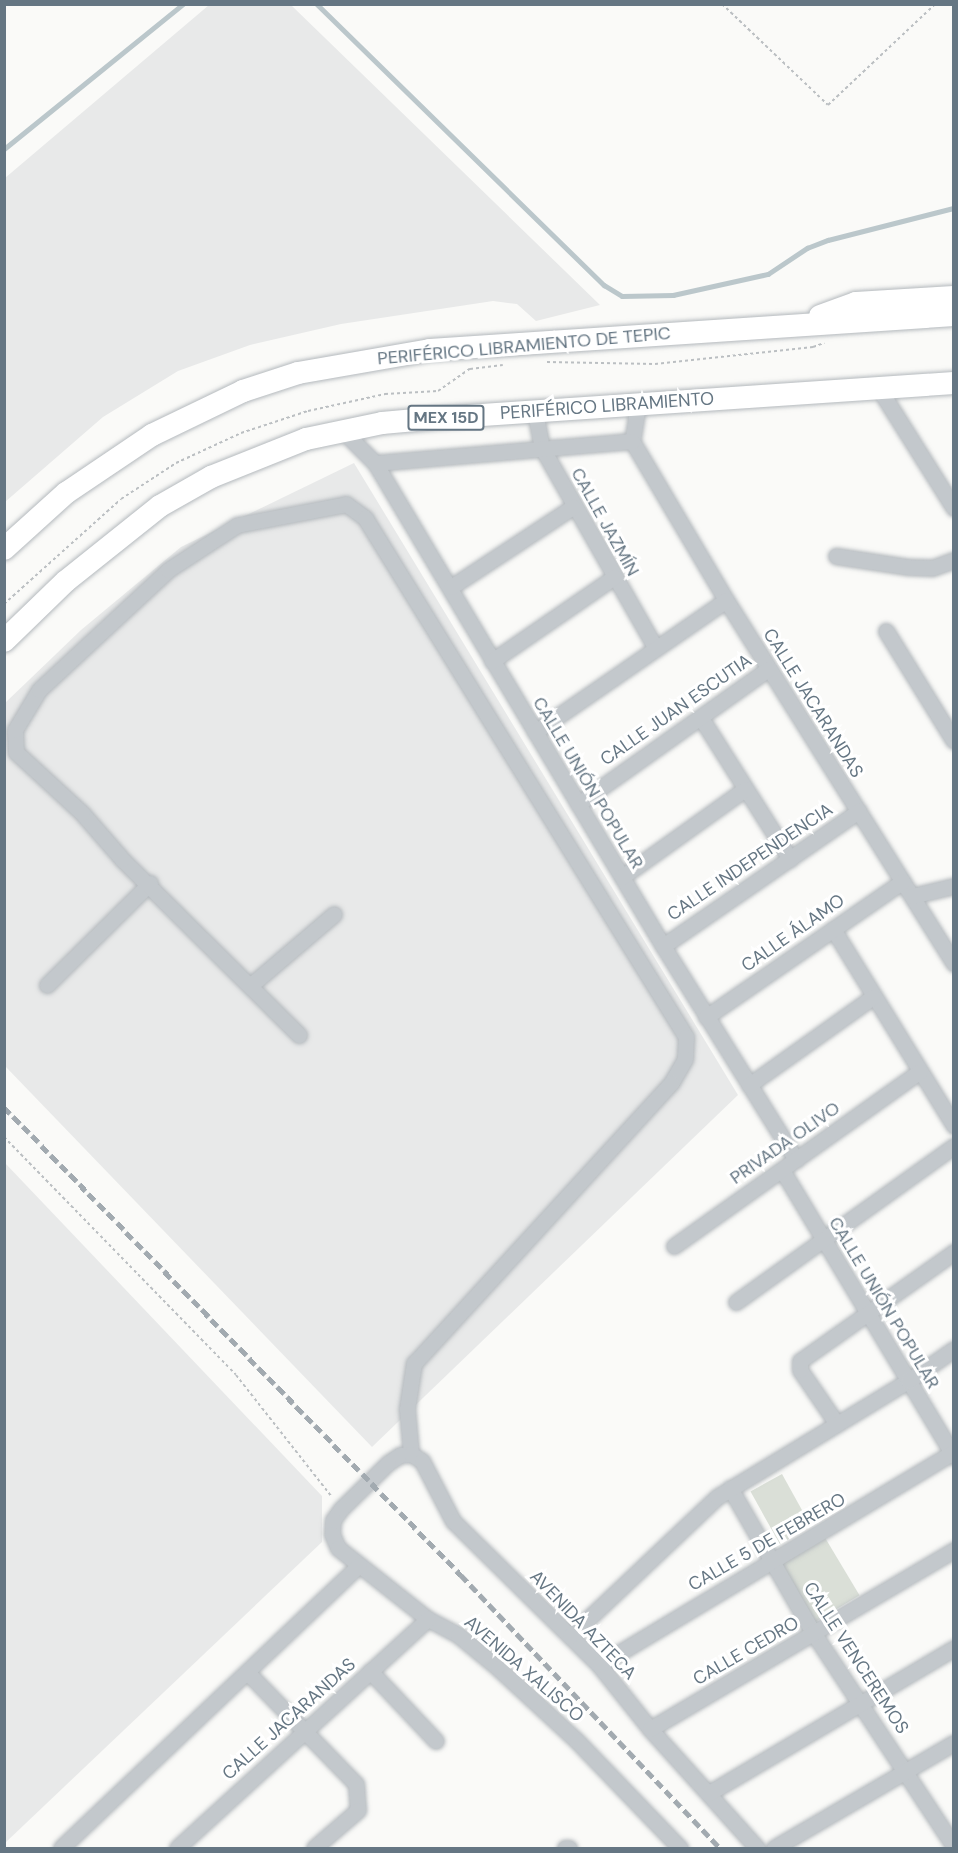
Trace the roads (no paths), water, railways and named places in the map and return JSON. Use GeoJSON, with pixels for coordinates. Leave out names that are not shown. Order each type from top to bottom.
{"type":"FeatureCollection","features":[{"type":"Feature","properties":{"kind":"highway"},"geometry":{"type":"LineString","coordinates":[[804,324],[856,303],[954,297]]}},
{"type":"Feature","properties":{"kind":"highway","name":"PERIFÉRICO LIBRAMIENTO DE TEPIC"},"geometry":{"type":"LineString","coordinates":[[4,549],[66,493],[152,435],[234,395],[298,372],[430,350],[954,315]]}},
{"type":"Feature","properties":{"kind":"highway","name":"PERIFÉRICO LIBRAMIENTO"},"geometry":{"type":"LineString","coordinates":[[4,641],[66,581],[160,506],[260,455],[342,430],[535,412],[954,383]]}},
{"type":"Feature","properties":{"kind":"street"},"geometry":{"type":"LineString","coordinates":[[878,387],[954,508]]}},
{"type":"Feature","properties":{"kind":"street"},"geometry":{"type":"LineString","coordinates":[[375,463],[632,441],[638,405]]}},
{"type":"Feature","properties":{"kind":"street","name":"CALLE JAZMÍN"},"geometry":{"type":"LineString","coordinates":[[535,412],[542,448],[573,507],[655,647]]}},
{"type":"Feature","properties":{"kind":"street","name":"CALLE UNIÓN POPULAR"},"geometry":{"type":"LineString","coordinates":[[342,430],[375,463],[663,946],[796,1160]]}},
{"type":"Feature","properties":{"kind":"street","name":"CALLE JACARANDAS"},"geometry":{"type":"LineString","coordinates":[[632,441],[768,669],[954,963]]}},
{"type":"Feature","properties":{"kind":"street"},"geometry":{"type":"LineString","coordinates":[[299,1035],[150,883],[16,752],[15,730],[39,690],[168,570],[237,525],[346,504],[365,518],[686,1037],[685,1059],[671,1083],[414,1364],[407,1409],[411,1454]]}},
{"type":"Feature","properties":{"kind":"street"},"geometry":{"type":"LineString","coordinates":[[451,587],[573,507]]}},
{"type":"Feature","properties":{"kind":"street"},"geometry":{"type":"LineString","coordinates":[[836,556],[909,567],[932,568],[954,560]]}},
{"type":"Feature","properties":{"kind":"street"},"geometry":{"type":"LineString","coordinates":[[492,661],[614,577]]}},
{"type":"Feature","properties":{"kind":"street"},"geometry":{"type":"LineString","coordinates":[[535,732],[726,600]]}},
{"type":"Feature","properties":{"kind":"street"},"geometry":{"type":"LineString","coordinates":[[886,631],[954,741]]}},
{"type":"Feature","properties":{"kind":"street","name":"CALLE JUAN ESCUTIA"},"geometry":{"type":"LineString","coordinates":[[578,804],[768,669]]}},
{"type":"Feature","properties":{"kind":"street"},"geometry":{"type":"LineString","coordinates":[[701,718],[790,859]]}},
{"type":"Feature","properties":{"kind":"street"},"geometry":{"type":"LineString","coordinates":[[622,877],[745,789]]}},
{"type":"Feature","properties":{"kind":"street","name":"CALLE INDEPENDENCIA"},"geometry":{"type":"LineString","coordinates":[[663,946],[859,811]]}},
{"type":"Feature","properties":{"kind":"street","name":"CALLE ÁLAMO"},"geometry":{"type":"LineString","coordinates":[[706,1017],[903,881]]}},
{"type":"Feature","properties":{"kind":"street"},"geometry":{"type":"LineString","coordinates":[[47,985],[150,883]]}},
{"type":"Feature","properties":{"kind":"street"},"geometry":{"type":"LineString","coordinates":[[912,896],[954,886]]}},
{"type":"Feature","properties":{"kind":"street"},"geometry":{"type":"LineString","coordinates":[[251,985],[334,914]]}},
{"type":"Feature","properties":{"kind":"street"},"geometry":{"type":"LineString","coordinates":[[833,929],[954,1126]]}},
{"type":"Feature","properties":{"kind":"street"},"geometry":{"type":"LineString","coordinates":[[749,1085],[873,997]]}},
{"type":"Feature","properties":{"kind":"street","name":"PRIVADA OLIVO"},"geometry":{"type":"LineString","coordinates":[[674,1246],[919,1072]]}},
{"type":"Feature","properties":{"kind":"street"},"geometry":{"type":"LineString","coordinates":[[736,1302],[822,1238],[954,1146]]}},
{"type":"Feature","properties":{"kind":"street","name":"CALLE UNIÓN POPULAR"},"geometry":{"type":"LineString","coordinates":[[782,1170],[953,1453]]}},
{"type":"Feature","properties":{"kind":"street"},"geometry":{"type":"LineString","coordinates":[[837,1424],[800,1370],[800,1361],[866,1312],[954,1252]]}},
{"type":"Feature","properties":{"kind":"street"},"geometry":{"type":"LineString","coordinates":[[570,1636],[717,1497],[908,1381],[954,1349]]}},
{"type":"Feature","properties":{"kind":"street","name":"CALLE 5 DE FEBRERO"},"geometry":{"type":"LineString","coordinates":[[599,1665],[953,1453]]}},
{"type":"Feature","properties":{"kind":"street","name":"AVENIDA XALISCO"},"geometry":{"type":"LineString","coordinates":[[411,1454],[400,1455],[388,1464],[333,1520],[332,1534],[338,1548],[428,1619],[458,1635],[498,1668],[578,1741],[680,1848]]}},
{"type":"Feature","properties":{"kind":"street","name":"AVENIDA AZTECA"},"geometry":{"type":"LineString","coordinates":[[411,1454],[422,1461],[453,1521],[599,1665],[650,1729],[757,1848]]}},
{"type":"Feature","properties":{"kind":"street","name":"CALLE VENCEREMOS"},"geometry":{"type":"LineString","coordinates":[[730,1488],[814,1634],[862,1702],[949,1844]]}},
{"type":"Feature","properties":{"kind":"street","name":"CALLE CEDRO"},"geometry":{"type":"LineString","coordinates":[[650,1729],[954,1550]]}},
{"type":"Feature","properties":{"kind":"street"},"geometry":{"type":"LineString","coordinates":[[72,1845],[359,1564]]}},
{"type":"Feature","properties":{"kind":"street","name":"CALLE JACARANDAS"},"geometry":{"type":"LineString","coordinates":[[177,1848],[428,1619]]}},
{"type":"Feature","properties":{"kind":"street"},"geometry":{"type":"LineString","coordinates":[[709,1793],[954,1648]]}},
{"type":"Feature","properties":{"kind":"street"},"geometry":{"type":"LineString","coordinates":[[370,1671],[436,1741]]}},
{"type":"Feature","properties":{"kind":"street"},"geometry":{"type":"LineString","coordinates":[[248,1673],[356,1784],[358,1810],[314,1848]]}},
{"type":"Feature","properties":{"kind":"street"},"geometry":{"type":"LineString","coordinates":[[774,1848],[954,1743]]}},
{"type":"Feature","properties":{"kind":"waterway"},"geometry":{"type":"LineString","coordinates":[[4,149],[183,4]]}},
{"type":"Feature","properties":{"kind":"waterway"},"geometry":{"type":"LineString","coordinates":[[317,4],[604,285],[622,296],[673,295],[768,274],[807,248],[828,240],[954,208]]}},
{"type":"Feature","properties":{"kind":"railway"},"geometry":{"type":"LineString","coordinates":[[4,1107],[461,1575],[720,1848]]}}]}
